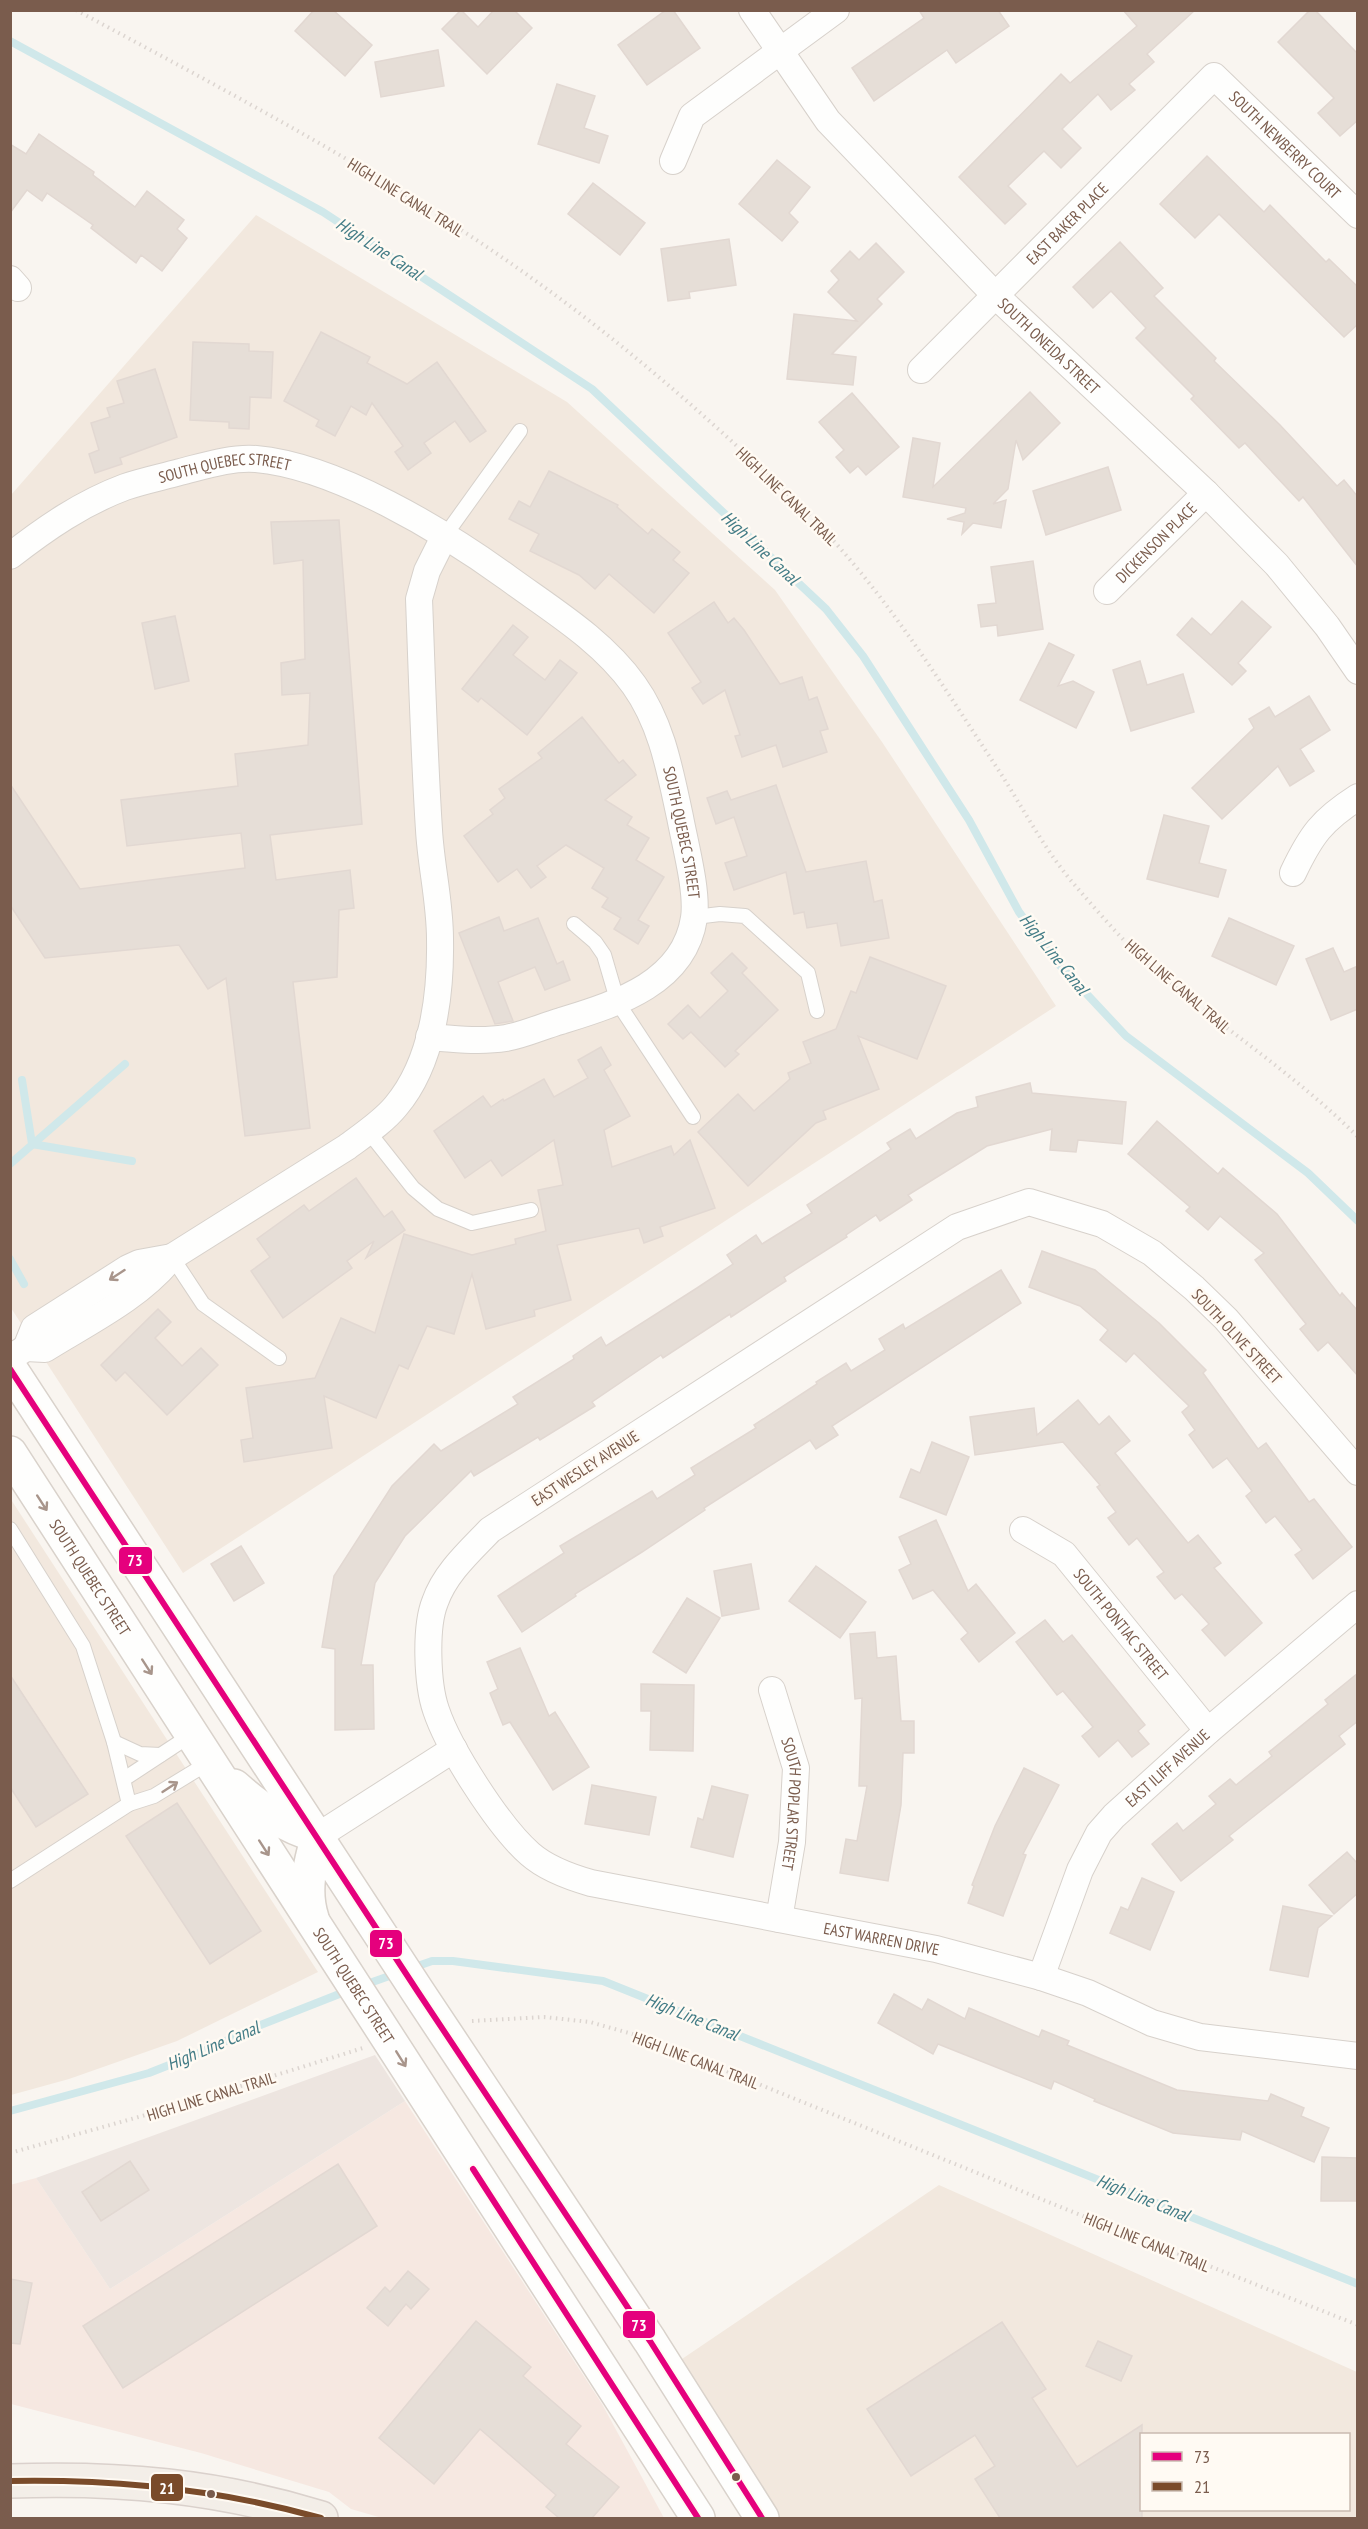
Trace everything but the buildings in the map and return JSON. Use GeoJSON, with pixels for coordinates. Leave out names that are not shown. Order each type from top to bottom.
{"type":"FeatureCollection","features":[{"type":"Feature","properties":{"kind":"main road"},"geometry":{"type":"LineString","coordinates":[[16,1358],[418,1992],[650,2341],[762,2518]]}},
{"type":"Feature","properties":{"kind":"main road","name":"SOUTH QUEBEC STREET"},"geometry":{"type":"LineString","coordinates":[[10,1453],[208,1763],[370,2009],[698,2518]]}},
{"type":"Feature","properties":{"kind":"main road"},"geometry":{"type":"LineString","coordinates":[[208,1763],[270,1814],[297,1831],[318,1836]]}},
{"type":"Feature","properties":{"kind":"main road"},"geometry":{"type":"LineString","coordinates":[[314,1924],[307,1892],[311,1858],[318,1836]]}},
{"type":"Feature","properties":{"kind":"main road"},"geometry":{"type":"LineString","coordinates":[[10,2481],[95,2480],[192,2488],[239,2496],[321,2518]]}},
{"type":"Feature","properties":{"kind":"street","name":"SOUTH ONEIDA STREET"},"geometry":{"type":"LineString","coordinates":[[752,10],[828,121],[996,296],[1206,493],[1277,565],[1327,626],[1358,671]]}},
{"type":"Feature","properties":{"kind":"street"},"geometry":{"type":"LineString","coordinates":[[673,161],[692,116],[836,10]]}},
{"type":"Feature","properties":{"kind":"street","name":"EAST BAKER PLACE"},"geometry":{"type":"LineString","coordinates":[[921,370],[1214,76]]}},
{"type":"Feature","properties":{"kind":"street","name":"SOUTH NEWBERRY COURT"},"geometry":{"type":"LineString","coordinates":[[1214,76],[1358,215]]}},
{"type":"Feature","properties":{"kind":"street","name":"SOUTH QUEBEC STREET"},"geometry":{"type":"LineString","coordinates":[[10,556],[73,511],[125,487],[213,463],[254,459],[295,467],[343,483],[392,506],[488,564],[580,630],[611,659],[634,685],[653,717],[668,760],[689,865],[694,917],[687,941],[676,959],[661,976],[618,1003],[506,1038],[467,1040],[429,1037]]}},
{"type":"Feature","properties":{"kind":"street","name":"DICKENSON PLACE"},"geometry":{"type":"LineString","coordinates":[[1107,591],[1206,493]]}},
{"type":"Feature","properties":{"kind":"street"},"geometry":{"type":"LineString","coordinates":[[16,1358],[45,1349],[140,1289],[172,1257],[368,1131],[396,1107],[418,1071],[429,1037],[438,990],[440,937],[429,833],[419,599],[428,571],[444,537]]}},
{"type":"Feature","properties":{"kind":"street"},"geometry":{"type":"LineString","coordinates":[[1293,873],[1309,839],[1336,811],[1358,797]]}},
{"type":"Feature","properties":{"kind":"street","name":"SOUTH OLIVE STREET"},"geometry":{"type":"LineString","coordinates":[[1029,1202],[1102,1224],[1152,1253],[1226,1319],[1358,1472]]}},
{"type":"Feature","properties":{"kind":"street","name":"EAST WESLEY AVENUE"},"geometry":{"type":"LineString","coordinates":[[454,1749],[435,1709],[427,1656],[434,1602],[455,1567],[490,1530],[957,1227],[1029,1202]]}},
{"type":"Feature","properties":{"kind":"street","name":"SOUTH PONTIAC STREET"},"geometry":{"type":"LineString","coordinates":[[1023,1530],[1064,1554],[1208,1731]]}},
{"type":"Feature","properties":{"kind":"street","name":"EAST ILIFF AVENUE"},"geometry":{"type":"LineString","coordinates":[[1041,1977],[1080,1870],[1100,1833],[1130,1800],[1358,1604]]}},
{"type":"Feature","properties":{"kind":"street","name":"SOUTH POPLAR STREET"},"geometry":{"type":"LineString","coordinates":[[772,1690],[796,1768],[792,1842],[779,1919]]}},
{"type":"Feature","properties":{"kind":"street"},"geometry":{"type":"LineString","coordinates":[[318,1836],[454,1749]]}},
{"type":"Feature","properties":{"kind":"street","name":"EAST WARREN DRIVE"},"geometry":{"type":"LineString","coordinates":[[454,1749],[504,1826],[531,1855],[561,1874],[591,1883],[936,1949],[1041,1977],[1088,1994],[1152,2023],[1192,2035],[1217,2040],[1358,2056]]}},
{"type":"Feature","properties":{"kind":"lane"},"geometry":{"type":"LineString","coordinates":[[444,537],[519,431]]}},
{"type":"Feature","properties":{"kind":"lane"},"geometry":{"type":"LineString","coordinates":[[694,917],[720,914],[745,916],[808,973],[817,1011]]}},
{"type":"Feature","properties":{"kind":"lane"},"geometry":{"type":"LineString","coordinates":[[573,924],[595,942],[604,955],[618,1003],[693,1118]]}},
{"type":"Feature","properties":{"kind":"lane"},"geometry":{"type":"LineString","coordinates":[[368,1131],[412,1188],[438,1209],[472,1223],[531,1210]]}},
{"type":"Feature","properties":{"kind":"lane"},"geometry":{"type":"LineString","coordinates":[[172,1257],[203,1304],[279,1358]]}},
{"type":"Feature","properties":{"kind":"lane"},"geometry":{"type":"LineString","coordinates":[[10,1529],[83,1646],[114,1742],[129,1804]]}},
{"type":"Feature","properties":{"kind":"lane"},"geometry":{"type":"LineString","coordinates":[[124,1779],[191,1736]]}},
{"type":"Feature","properties":{"kind":"lane"},"geometry":{"type":"LineString","coordinates":[[114,1742],[140,1754],[160,1755]]}},
{"type":"Feature","properties":{"kind":"lane"},"geometry":{"type":"LineString","coordinates":[[10,1881],[129,1804],[154,1796],[208,1763]]}},
{"type":"Feature","properties":{"kind":"path","name":"HIGH LINE CANAL TRAIL"},"geometry":{"type":"LineString","coordinates":[[76,10],[275,118],[486,247],[562,300],[682,397],[800,506],[843,551],[917,648],[1068,877],[1131,948],[1200,1007],[1304,1088],[1358,1137]]}},
{"type":"Feature","properties":{"kind":"path","name":"HIGH LINE CANAL TRAIL"},"geometry":{"type":"LineString","coordinates":[[440,2025],[497,2018],[544,2017],[590,2022],[643,2037],[1358,2325]]}},
{"type":"Feature","properties":{"kind":"path","name":"HIGH LINE CANAL TRAIL"},"geometry":{"type":"LineString","coordinates":[[10,2153],[167,2109],[389,2040]]}},
{"type":"Feature","properties":{"kind":"shaded area"},"geometry":{"type":"Polygon","coordinates":[[[256,215],[567,402],[775,590],[882,742],[1056,1006],[183,1573],[11,1308],[11,495],[256,215]]]}},
{"type":"Feature","properties":{"kind":"shaded area"},"geometry":{"type":"Polygon","coordinates":[[[10,1498],[318,1972],[177,2041],[69,2079],[11,2095],[10,1498]]]}},
{"type":"Feature","properties":{"kind":"shaded area"},"geometry":{"type":"Polygon","coordinates":[[[375,2055],[405,2101],[110,2289],[36,2178],[375,2055]]]}},
{"type":"Feature","properties":{"kind":"shaded area"},"geometry":{"type":"Polygon","coordinates":[[[405,2101],[602,2404],[664,2518],[382,2518],[351,2509],[329,2492],[201,2453],[11,2404],[10,2185],[36,2178],[110,2289],[405,2101]]]}},
{"type":"Feature","properties":{"kind":"shaded area"},"geometry":{"type":"Polygon","coordinates":[[[939,2185],[1357,2372],[1357,2518],[779,2518],[679,2361],[939,2185]]]}},
{"type":"Feature","properties":{"kind":"waterway","name":"High Line Canal"},"geometry":{"type":"LineString","coordinates":[[10,41],[323,212],[592,389],[826,609],[863,656],[969,820],[1019,912],[1053,958],[1126,1036],[1308,1173],[1358,1221]]}},
{"type":"Feature","properties":{"kind":"waterway"},"geometry":{"type":"LineString","coordinates":[[10,1164],[125,1064]]}},
{"type":"Feature","properties":{"kind":"waterway"},"geometry":{"type":"LineString","coordinates":[[22,1080],[32,1144]]}},
{"type":"Feature","properties":{"kind":"waterway"},"geometry":{"type":"LineString","coordinates":[[32,1144],[132,1161]]}},
{"type":"Feature","properties":{"kind":"waterway"},"geometry":{"type":"LineString","coordinates":[[10,1259],[24,1284]]}},
{"type":"Feature","properties":{"kind":"waterway","name":"High Line Canal"},"geometry":{"type":"LineString","coordinates":[[412,1968],[432,1961],[453,1961],[603,1981],[1358,2284]]}},
{"type":"Feature","properties":{"kind":"waterway","name":"High Line Canal"},"geometry":{"type":"LineString","coordinates":[[364,1985],[395,1974]]}},
{"type":"Feature","properties":{"kind":"waterway","name":"High Line Canal"},"geometry":{"type":"LineString","coordinates":[[10,2111],[149,2073],[347,1991]]}},
{"type":"Feature","properties":{"kind":"transit line","name":"73"},"geometry":{"type":"LineString","coordinates":[[10,1369],[418,1992],[650,2341],[762,2518]]}},
{"type":"Feature","properties":{"kind":"transit line","name":"73"},"geometry":{"type":"LineString","coordinates":[[473,2169],[698,2518]]}},
{"type":"Feature","properties":{"kind":"transit line","name":"21"},"geometry":{"type":"LineString","coordinates":[[10,2481],[89,2482],[167,2488],[244,2500],[321,2518]]}}]}
